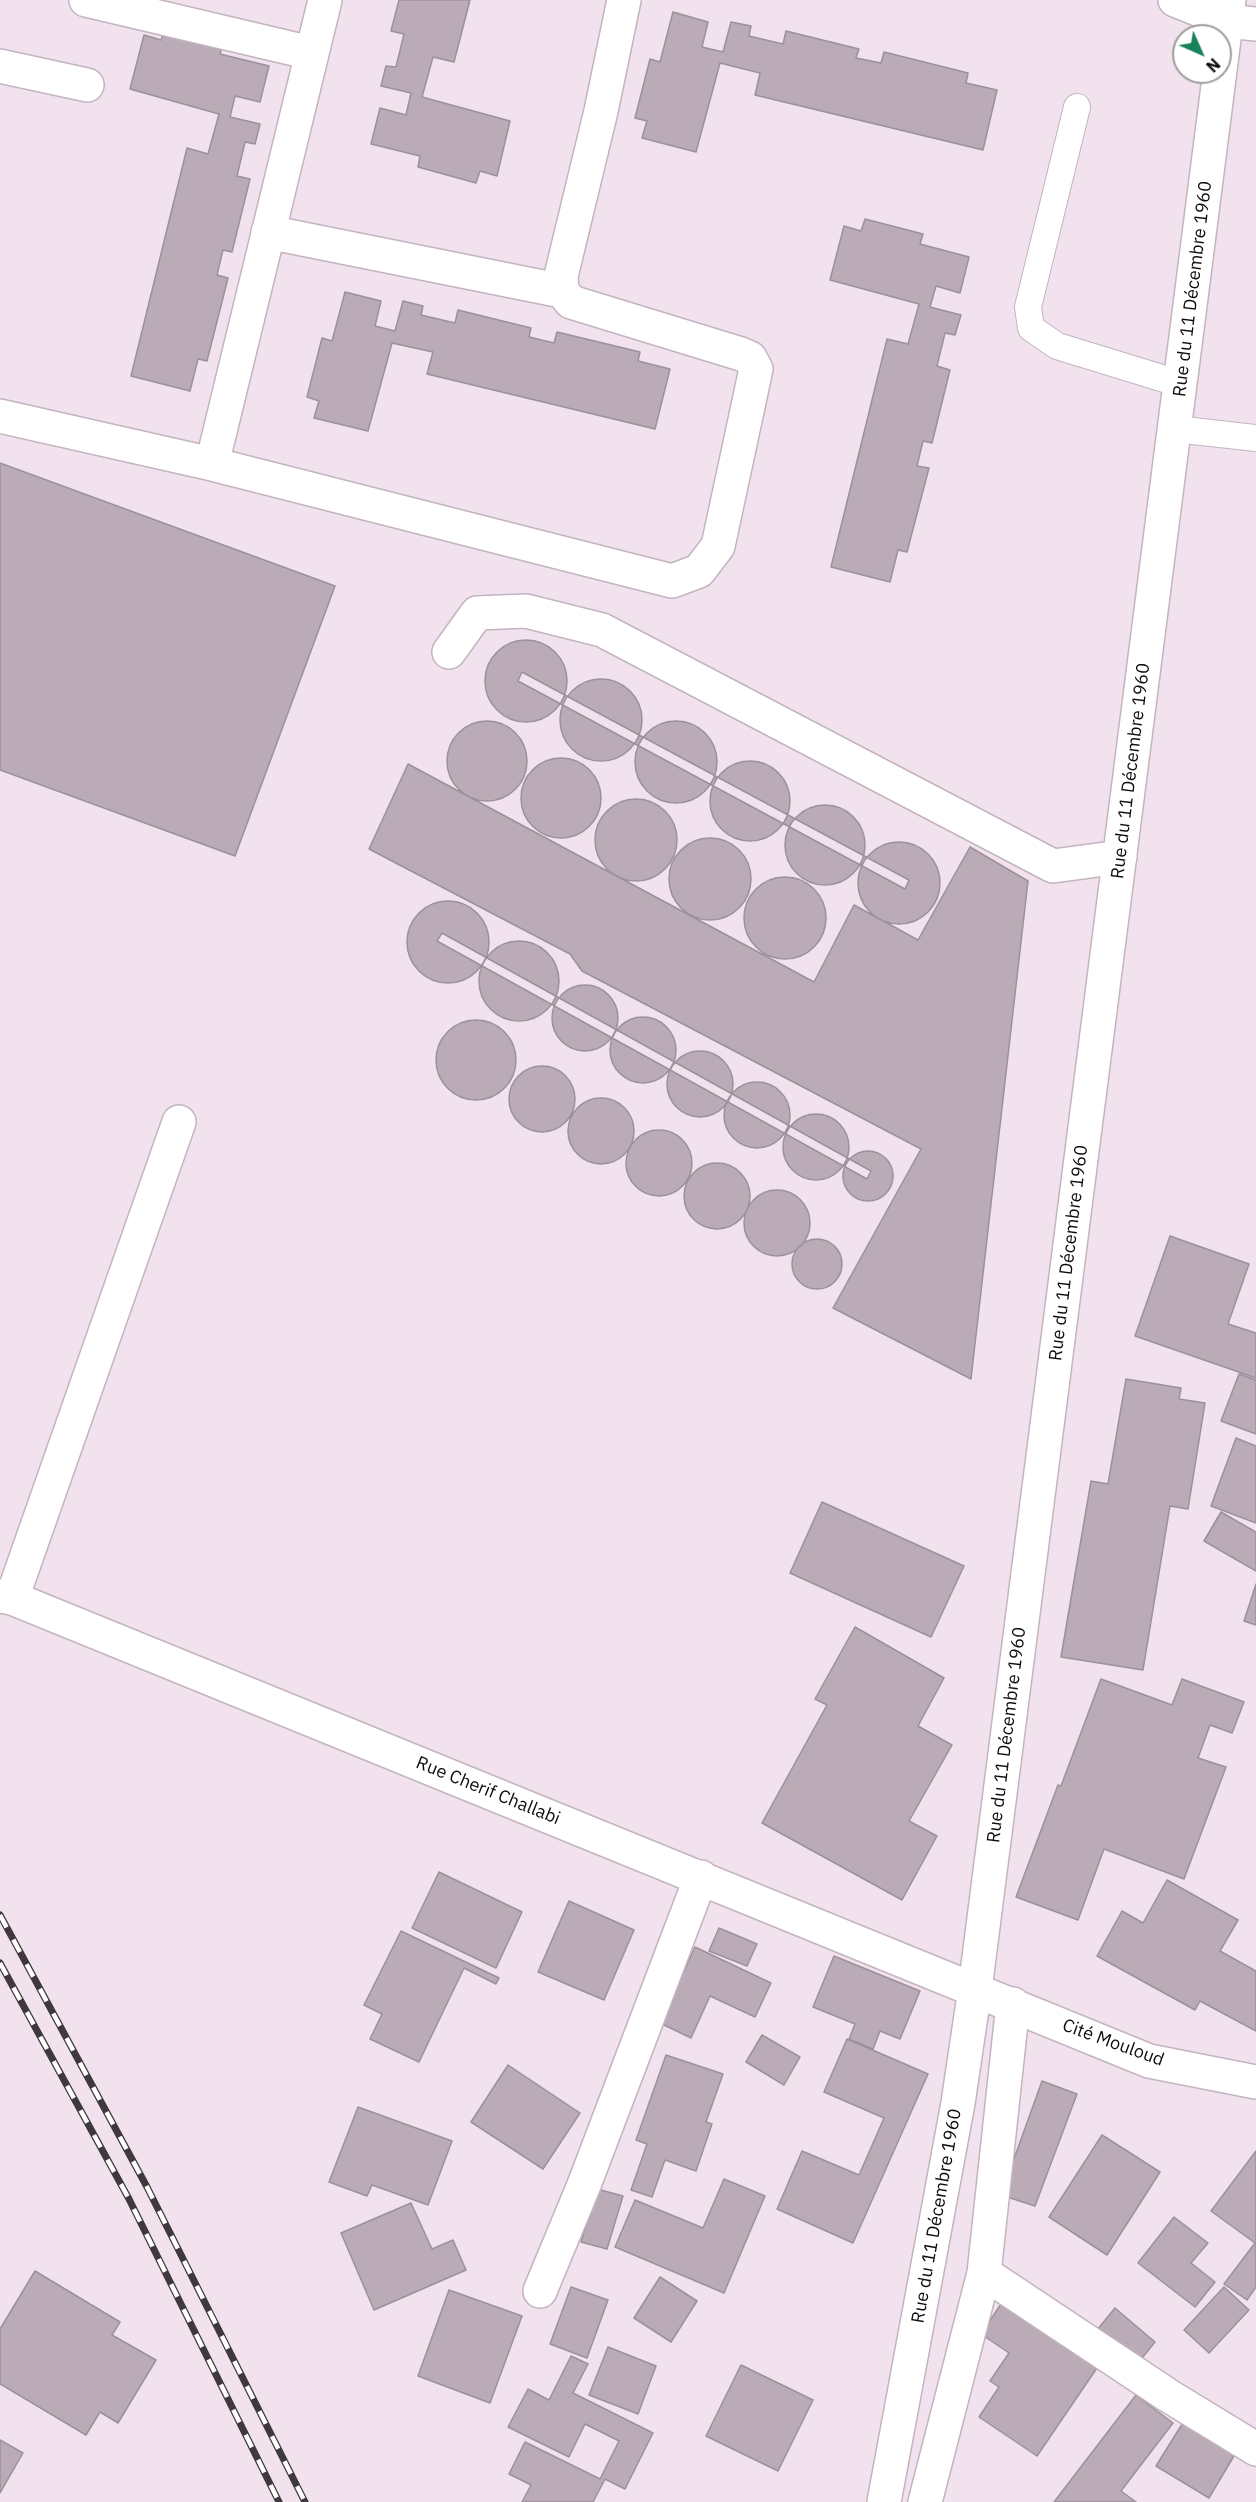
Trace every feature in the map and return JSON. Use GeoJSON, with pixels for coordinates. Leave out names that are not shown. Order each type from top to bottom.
{"type":"FeatureCollection","features":[{"type":"Feature","properties":{"kind":"street"},"geometry":{"type":"LineString","coordinates":[[86,0],[311,54]]}},
{"type":"Feature","properties":{"kind":"street"},"geometry":{"type":"LineString","coordinates":[[212,464],[325,0]]}},
{"type":"Feature","properties":{"kind":"street"},"geometry":{"type":"LineString","coordinates":[[0,416],[212,464],[672,581],[699,571],[718,546],[756,369],[750,358],[741,354],[571,302],[562,291],[561,276],[601,111],[624,0]]}},
{"type":"Feature","properties":{"kind":"street"},"geometry":{"type":"LineString","coordinates":[[1175,0],[1237,15]]}},
{"type":"Feature","properties":{"kind":"street","name":"Rue du 11 Décembre 1960"},"geometry":{"type":"LineString","coordinates":[[884,2502],[958,2103],[975,1989],[1175,429],[1237,15]]}},
{"type":"Feature","properties":{"kind":"street"},"geometry":{"type":"LineString","coordinates":[[0,66],[87,85]]}},
{"type":"Feature","properties":{"kind":"street"},"geometry":{"type":"LineString","coordinates":[[268,232],[562,291]]}},
{"type":"Feature","properties":{"kind":"street"},"geometry":{"type":"LineString","coordinates":[[449,652],[477,613],[526,611],[602,630],[1053,866],[1120,856]]}},
{"type":"Feature","properties":{"kind":"street"},"geometry":{"type":"LineString","coordinates":[[6,1597],[179,1122]]}},
{"type":"Feature","properties":{"kind":"street","name":"Rue Cherif Challabi"},"geometry":{"type":"LineString","coordinates":[[6,1597],[975,1989]]}},
{"type":"Feature","properties":{"kind":"street"},"geometry":{"type":"LineString","coordinates":[[540,2291],[585,2185],[701,1877]]}},
{"type":"Feature","properties":{"kind":"street","name":"Cité Mouloud"},"geometry":{"type":"LineString","coordinates":[[975,1989],[1149,2061],[1256,2082]]}},
{"type":"Feature","properties":{"kind":"street"},"geometry":{"type":"LineString","coordinates":[[926,2502],[984,2273],[1013,2004]]}},
{"type":"Feature","properties":{"kind":"street"},"geometry":{"type":"LineString","coordinates":[[984,2273],[1169,2396],[1256,2449]]}},
{"type":"Feature","properties":{"kind":"lane"},"geometry":{"type":"LineString","coordinates":[[1077,107],[1028,307],[1030,328],[1057,346],[1181,384]]}},
{"type":"Feature","properties":{"kind":"lane"},"geometry":{"type":"LineString","coordinates":[[1175,429],[1256,438]]}},
{"type":"Feature","properties":{"kind":"building"},"geometry":{"type":"Polygon","coordinates":[[[399,0],[470,0],[454,62],[433,57],[422,97],[510,121],[497,176],[480,171],[476,183],[418,167],[420,156],[371,144],[380,108],[406,115],[411,93],[381,86],[386,66],[396,67],[404,34],[391,31],[399,0]]]}},
{"type":"Feature","properties":{"kind":"building"},"geometry":{"type":"Polygon","coordinates":[[[673,12],[708,22],[702,47],[723,52],[731,22],[751,26],[749,36],[783,44],[786,31],[859,49],[856,58],[881,63],[884,52],[968,73],[966,83],[997,90],[983,150],[755,95],[760,73],[720,63],[696,152],[642,138],[647,121],[635,118],[650,59],[660,62],[673,12]]]}},
{"type":"Feature","properties":{"kind":"building"},"geometry":{"type":"Polygon","coordinates":[[[165,28],[223,43],[220,54],[269,66],[260,102],[235,96],[230,117],[260,124],[255,144],[245,142],[237,176],[250,179],[232,252],[223,250],[217,275],[228,278],[207,361],[198,359],[190,391],[131,376],[187,148],[208,154],[219,114],[130,89],[144,35],[161,40],[165,28]]]}},
{"type":"Feature","properties":{"kind":"building"},"geometry":{"type":"Polygon","coordinates":[[[865,219],[923,234],[920,244],[969,257],[960,293],[936,286],[930,307],[961,315],[955,335],[945,333],[937,366],[950,370],[932,443],[923,441],[917,466],[929,468],[907,552],[898,550],[890,582],[831,567],[887,339],[908,344],[919,304],[830,280],[844,226],[861,231],[865,219]]]}},
{"type":"Feature","properties":{"kind":"building"},"geometry":{"type":"Polygon","coordinates":[[[345,292],[381,301],[375,326],[395,331],[403,301],[423,306],[421,315],[455,323],[458,310],[531,328],[529,337],[554,343],[557,332],[640,352],[638,361],[670,369],[655,429],[427,374],[433,352],[392,343],[368,431],[314,418],[319,401],[307,397],[322,338],[332,341],[345,292]]]}},
{"type":"Feature","properties":{"kind":"building"},"geometry":{"type":"Polygon","coordinates":[[[0,463],[335,586],[235,856],[0,770],[0,463]]]}},
{"type":"Feature","properties":{"kind":"building"},"geometry":{"type":"Polygon","coordinates":[[[526,640],[542,644],[555,652],[563,665],[567,681],[563,697],[555,710],[542,718],[526,722],[510,718],[497,710],[489,697],[485,681],[489,665],[497,652],[510,644],[526,640]]]}},
{"type":"Feature","properties":{"kind":"building"},"geometry":{"type":"Polygon","coordinates":[[[522,672],[909,880],[905,889],[518,681],[522,672]]]}},
{"type":"Feature","properties":{"kind":"building"},"geometry":{"type":"Polygon","coordinates":[[[601,679],[617,683],[630,691],[638,704],[642,720],[638,736],[630,749],[617,757],[601,761],[585,757],[572,749],[564,736],[560,720],[564,704],[572,691],[585,683],[601,679]]]}},
{"type":"Feature","properties":{"kind":"building"},"geometry":{"type":"Polygon","coordinates":[[[479,721],[495,721],[516,732],[527,753],[527,769],[516,790],[495,801],[479,801],[465,795],[453,783],[447,769],[447,753],[453,739],[465,727],[479,721]]]}},
{"type":"Feature","properties":{"kind":"building"},"geometry":{"type":"Polygon","coordinates":[[[676,721],[692,725],[705,733],[713,746],[717,762],[713,778],[705,791],[692,799],[676,803],[660,799],[647,791],[639,778],[635,762],[639,746],[647,733],[660,725],[676,721]]]}},
{"type":"Feature","properties":{"kind":"building"},"geometry":{"type":"Polygon","coordinates":[[[553,758],[569,758],[590,769],[601,790],[601,806],[590,827],[569,838],[553,838],[539,832],[527,820],[521,806],[521,790],[527,776],[539,764],[553,758]]]}},
{"type":"Feature","properties":{"kind":"building"},"geometry":{"type":"Polygon","coordinates":[[[742,761],[758,761],[779,772],[790,793],[790,809],[779,830],[758,841],[742,841],[728,835],[716,823],[710,809],[710,793],[716,779],[728,767],[742,761]]]}},
{"type":"Feature","properties":{"kind":"building"},"geometry":{"type":"Polygon","coordinates":[[[408,764],[814,982],[854,905],[918,940],[970,847],[1028,881],[971,1379],[833,1308],[921,1149],[582,971],[570,954],[369,849],[408,764]]]}},
{"type":"Feature","properties":{"kind":"building"},"geometry":{"type":"Polygon","coordinates":[[[636,799],[652,803],[665,811],[673,824],[677,840],[673,856],[665,869],[652,877],[636,881],[620,877],[607,869],[599,856],[595,840],[599,824],[607,811],[620,803],[636,799]]]}},
{"type":"Feature","properties":{"kind":"building"},"geometry":{"type":"Polygon","coordinates":[[[817,805],[833,805],[848,811],[859,822],[865,837],[865,853],[859,868],[848,879],[833,885],[817,885],[802,879],[791,868],[785,853],[785,837],[791,822],[802,811],[817,805]]]}},
{"type":"Feature","properties":{"kind":"building"},"geometry":{"type":"Polygon","coordinates":[[[710,838],[726,842],[739,850],[747,863],[751,879],[747,895],[739,908],[726,916],[710,920],[694,916],[681,908],[673,895],[669,879],[673,863],[681,850],[694,842],[710,838]]]}},
{"type":"Feature","properties":{"kind":"building"},"geometry":{"type":"Polygon","coordinates":[[[899,842],[915,846],[928,854],[936,867],[940,883],[936,899],[928,912],[915,920],[899,924],[883,920],[870,912],[862,899],[858,883],[862,867],[870,854],[883,846],[899,842]]]}},
{"type":"Feature","properties":{"kind":"building"},"geometry":{"type":"Polygon","coordinates":[[[785,877],[801,881],[814,889],[822,902],[826,918],[822,934],[814,947],[801,955],[785,959],[769,955],[756,947],[748,934],[744,918],[748,902],[756,889],[769,881],[785,877]]]}},
{"type":"Feature","properties":{"kind":"building"},"geometry":{"type":"Polygon","coordinates":[[[448,901],[464,905],[477,913],[485,926],[489,942],[485,958],[477,971],[464,979],[448,983],[432,979],[419,971],[411,958],[407,942],[411,926],[419,913],[432,905],[448,901]]]}},
{"type":"Feature","properties":{"kind":"building"},"geometry":{"type":"Polygon","coordinates":[[[442,933],[871,1171],[867,1179],[437,941],[442,933]]]}},
{"type":"Feature","properties":{"kind":"building"},"geometry":{"type":"Polygon","coordinates":[[[511,941],[527,941],[542,947],[553,958],[559,973],[559,989],[553,1004],[542,1015],[527,1021],[511,1021],[496,1015],[485,1004],[479,989],[479,973],[485,958],[496,947],[511,941]]]}},
{"type":"Feature","properties":{"kind":"building"},"geometry":{"type":"Polygon","coordinates":[[[585,985],[598,987],[608,995],[616,1005],[618,1018],[616,1031],[608,1041],[598,1049],[585,1051],[572,1049],[562,1041],[554,1031],[552,1018],[554,1005],[562,995],[572,987],[585,985]]]}},
{"type":"Feature","properties":{"kind":"building"},"geometry":{"type":"Polygon","coordinates":[[[643,1017],[656,1019],[671,1032],[676,1050],[674,1063],[661,1078],[643,1083],[630,1081],[615,1068],[610,1050],[612,1037],[625,1022],[643,1017]]]}},
{"type":"Feature","properties":{"kind":"building"},"geometry":{"type":"Polygon","coordinates":[[[468,1020],[484,1020],[505,1031],[516,1052],[516,1068],[505,1089],[484,1100],[468,1100],[454,1094],[442,1082],[436,1068],[436,1052],[442,1038],[454,1026],[468,1020]]]}},
{"type":"Feature","properties":{"kind":"building"},"geometry":{"type":"Polygon","coordinates":[[[700,1051],[713,1053],[728,1066],[733,1084],[731,1097],[718,1112],[700,1117],[687,1115],[672,1102],[667,1084],[669,1071],[682,1056],[700,1051]]]}},
{"type":"Feature","properties":{"kind":"building"},"geometry":{"type":"Polygon","coordinates":[[[542,1066],[555,1068],[570,1081],[575,1099],[573,1112],[560,1127],[542,1132],[529,1130],[514,1117],[509,1099],[511,1086],[524,1071],[542,1066]]]}},
{"type":"Feature","properties":{"kind":"building"},"geometry":{"type":"Polygon","coordinates":[[[757,1082],[770,1084],[785,1097],[790,1115],[788,1128],[775,1143],[757,1148],[744,1146],[729,1133],[724,1115],[726,1102],[739,1087],[757,1082]]]}},
{"type":"Feature","properties":{"kind":"building"},"geometry":{"type":"Polygon","coordinates":[[[601,1098],[614,1100],[629,1113],[634,1131],[632,1144],[619,1159],[601,1164],[588,1162],[573,1149],[568,1131],[570,1118],[583,1103],[601,1098]]]}},
{"type":"Feature","properties":{"kind":"building"},"geometry":{"type":"Polygon","coordinates":[[[810,1114],[822,1114],[834,1119],[844,1129],[849,1147],[847,1160],[834,1175],[822,1180],[810,1180],[798,1175],[788,1165],[783,1153],[783,1141],[788,1129],[798,1119],[810,1114]]]}},
{"type":"Feature","properties":{"kind":"building"},"geometry":{"type":"Polygon","coordinates":[[[653,1130],[665,1130],[677,1135],[687,1145],[692,1163],[690,1176],[677,1191],[665,1196],[653,1196],[641,1191],[631,1181],[626,1169],[626,1157],[631,1145],[641,1135],[653,1130]]]}},
{"type":"Feature","properties":{"kind":"building"},"geometry":{"type":"Polygon","coordinates":[[[868,1151],[882,1155],[889,1162],[893,1176],[889,1190],[882,1197],[868,1201],[854,1197],[847,1190],[843,1176],[847,1162],[854,1155],[868,1151]]]}},
{"type":"Feature","properties":{"kind":"building"},"geometry":{"type":"Polygon","coordinates":[[[717,1163],[730,1165],[740,1173],[748,1183],[750,1196],[748,1209],[740,1219],[730,1227],[717,1229],[704,1227],[694,1219],[686,1209],[684,1196],[686,1183],[694,1173],[704,1165],[717,1163]]]}},
{"type":"Feature","properties":{"kind":"building"},"geometry":{"type":"Polygon","coordinates":[[[771,1190],[783,1190],[795,1195],[805,1205],[810,1223],[808,1236],[795,1251],[783,1256],[771,1256],[759,1251],[749,1241],[744,1229],[744,1217],[749,1205],[759,1195],[771,1190]]]}},
{"type":"Feature","properties":{"kind":"building"},"geometry":{"type":"Polygon","coordinates":[[[1170,1236],[1249,1264],[1228,1324],[1256,1333],[1256,1378],[1135,1336],[1170,1236]]]}},
{"type":"Feature","properties":{"kind":"building"},"geometry":{"type":"Polygon","coordinates":[[[817,1239],[831,1243],[838,1250],[842,1264],[838,1278],[831,1285],[817,1289],[803,1285],[796,1278],[792,1264],[796,1250],[803,1243],[817,1239]]]}},
{"type":"Feature","properties":{"kind":"building"},"geometry":{"type":"Polygon","coordinates":[[[1239,1374],[1256,1380],[1256,1434],[1221,1421],[1239,1374]]]}},
{"type":"Feature","properties":{"kind":"building"},"geometry":{"type":"Polygon","coordinates":[[[1126,1379],[1181,1388],[1179,1399],[1205,1403],[1188,1509],[1170,1506],[1143,1670],[1061,1657],[1091,1481],[1108,1484],[1126,1379]]]}},
{"type":"Feature","properties":{"kind":"building"},"geometry":{"type":"Polygon","coordinates":[[[1236,1438],[1256,1446],[1256,1523],[1211,1506],[1236,1438]]]}},
{"type":"Feature","properties":{"kind":"building"},"geometry":{"type":"Polygon","coordinates":[[[822,1502],[964,1566],[931,1637],[790,1573],[822,1502]]]}},
{"type":"Feature","properties":{"kind":"building"},"geometry":{"type":"Polygon","coordinates":[[[1221,1512],[1256,1532],[1256,1571],[1204,1541],[1221,1512]]]}},
{"type":"Feature","properties":{"kind":"building"},"geometry":{"type":"Polygon","coordinates":[[[1256,1584],[1256,1625],[1244,1621],[1256,1584]]]}},
{"type":"Feature","properties":{"kind":"building"},"geometry":{"type":"Polygon","coordinates":[[[855,1627],[944,1678],[918,1726],[952,1745],[909,1821],[937,1836],[902,1900],[762,1823],[827,1705],[815,1699],[855,1627]]]}},
{"type":"Feature","properties":{"kind":"building"},"geometry":{"type":"Polygon","coordinates":[[[1101,1679],[1172,1705],[1182,1679],[1244,1702],[1232,1733],[1210,1725],[1198,1758],[1226,1767],[1184,1879],[1104,1849],[1078,1920],[1016,1897],[1101,1679]]]}},
{"type":"Feature","properties":{"kind":"building"},"geometry":{"type":"Polygon","coordinates":[[[439,1872],[522,1912],[496,1968],[412,1928],[439,1872]]]}},
{"type":"Feature","properties":{"kind":"building"},"geometry":{"type":"Polygon","coordinates":[[[1167,1880],[1238,1920],[1220,1951],[1256,1971],[1256,2031],[1200,2001],[1195,2010],[1097,1956],[1122,1911],[1143,1923],[1167,1880]]]}},
{"type":"Feature","properties":{"kind":"building"},"geometry":{"type":"Polygon","coordinates":[[[569,1901],[634,1930],[604,2000],[538,1972],[569,1901]]]}},
{"type":"Feature","properties":{"kind":"building"},"geometry":{"type":"Polygon","coordinates":[[[719,1928],[757,1944],[747,1966],[709,1951],[719,1928]]]}},
{"type":"Feature","properties":{"kind":"building"},"geometry":{"type":"Polygon","coordinates":[[[401,1931],[499,1978],[496,1984],[464,1968],[419,2062],[370,2039],[382,2014],[364,2005],[401,1931]]]}},
{"type":"Feature","properties":{"kind":"building"},"geometry":{"type":"Polygon","coordinates":[[[695,1947],[771,1983],[755,2017],[710,1996],[691,2038],[660,2023],[695,1947]]]}},
{"type":"Feature","properties":{"kind":"building"},"geometry":{"type":"Polygon","coordinates":[[[834,1956],[920,1991],[900,2039],[880,2031],[873,2049],[849,2039],[855,2024],[813,2007],[834,1956]]]}},
{"type":"Feature","properties":{"kind":"building"},"geometry":{"type":"Polygon","coordinates":[[[762,2035],[800,2057],[784,2085],[746,2062],[762,2035]]]}},
{"type":"Feature","properties":{"kind":"building"},"geometry":{"type":"Polygon","coordinates":[[[847,2039],[928,2074],[853,2243],[777,2209],[802,2151],[859,2175],[884,2118],[824,2092],[847,2039]]]}},
{"type":"Feature","properties":{"kind":"building"},"geometry":{"type":"Polygon","coordinates":[[[666,2055],[723,2074],[706,2122],[712,2124],[696,2171],[665,2160],[652,2197],[631,2190],[647,2144],[636,2140],[666,2055]]]}},
{"type":"Feature","properties":{"kind":"building"},"geometry":{"type":"Polygon","coordinates":[[[508,2065],[580,2113],[543,2169],[471,2122],[508,2065]]]}},
{"type":"Feature","properties":{"kind":"building"},"geometry":{"type":"Polygon","coordinates":[[[1042,2081],[1077,2094],[1035,2206],[1001,2195],[1042,2081]]]}},
{"type":"Feature","properties":{"kind":"building"},"geometry":{"type":"Polygon","coordinates":[[[358,2107],[452,2141],[428,2205],[372,2185],[367,2196],[329,2182],[358,2107]]]}},
{"type":"Feature","properties":{"kind":"building"},"geometry":{"type":"Polygon","coordinates":[[[1102,2135],[1160,2172],[1107,2255],[1049,2217],[1102,2135]]]}},
{"type":"Feature","properties":{"kind":"building"},"geometry":{"type":"Polygon","coordinates":[[[1256,2151],[1256,2287],[1247,2300],[1224,2284],[1255,2243],[1211,2211],[1256,2151]]]}},
{"type":"Feature","properties":{"kind":"building"},"geometry":{"type":"Polygon","coordinates":[[[724,2179],[765,2196],[724,2293],[615,2247],[635,2200],[703,2228],[724,2179]]]}},
{"type":"Feature","properties":{"kind":"building"},"geometry":{"type":"Polygon","coordinates":[[[597,2189],[623,2196],[607,2249],[581,2242],[597,2189]]]}},
{"type":"Feature","properties":{"kind":"building"},"geometry":{"type":"Polygon","coordinates":[[[411,2203],[432,2249],[453,2240],[466,2270],[374,2310],[341,2233],[411,2203]]]}},
{"type":"Feature","properties":{"kind":"building"},"geometry":{"type":"Polygon","coordinates":[[[1174,2217],[1208,2243],[1191,2263],[1215,2282],[1195,2307],[1138,2263],[1174,2217]]]}},
{"type":"Feature","properties":{"kind":"building"},"geometry":{"type":"Polygon","coordinates":[[[35,2271],[120,2322],[112,2335],[156,2360],[118,2423],[100,2412],[86,2435],[0,2384],[0,2329],[35,2271]]]}},
{"type":"Feature","properties":{"kind":"building"},"geometry":{"type":"Polygon","coordinates":[[[660,2277],[697,2301],[671,2342],[634,2318],[660,2277]]]}},
{"type":"Feature","properties":{"kind":"building"},"geometry":{"type":"Polygon","coordinates":[[[571,2287],[608,2300],[587,2358],[550,2344],[571,2287]]]}},
{"type":"Feature","properties":{"kind":"building"},"geometry":{"type":"Polygon","coordinates":[[[1224,2287],[1249,2310],[1209,2353],[1184,2330],[1224,2287]]]}},
{"type":"Feature","properties":{"kind":"building"},"geometry":{"type":"Polygon","coordinates":[[[449,2290],[522,2316],[490,2403],[418,2376],[449,2290]]]}},
{"type":"Feature","properties":{"kind":"building"},"geometry":{"type":"Polygon","coordinates":[[[1003,2301],[1099,2365],[1037,2456],[979,2417],[999,2387],[990,2381],[1009,2353],[981,2334],[1003,2301]]]}},
{"type":"Feature","properties":{"kind":"building"},"geometry":{"type":"Polygon","coordinates":[[[1115,2308],[1155,2342],[1138,2363],[1097,2330],[1115,2308]]]}},
{"type":"Feature","properties":{"kind":"building"},"geometry":{"type":"Polygon","coordinates":[[[608,2347],[656,2366],[638,2414],[589,2395],[608,2347]]]}},
{"type":"Feature","properties":{"kind":"building"},"geometry":{"type":"Polygon","coordinates":[[[571,2356],[588,2364],[573,2393],[653,2433],[625,2489],[605,2479],[593,2502],[522,2502],[531,2485],[509,2474],[525,2442],[600,2479],[619,2441],[585,2424],[569,2457],[508,2427],[528,2389],[549,2400],[571,2356]]]}},
{"type":"Feature","properties":{"kind":"building"},"geometry":{"type":"Polygon","coordinates":[[[741,2365],[813,2400],[778,2471],[706,2436],[741,2365]]]}},
{"type":"Feature","properties":{"kind":"building"},"geometry":{"type":"Polygon","coordinates":[[[1136,2395],[1173,2423],[1121,2491],[1136,2502],[1054,2502],[1136,2395]]]}},
{"type":"Feature","properties":{"kind":"building"},"geometry":{"type":"Polygon","coordinates":[[[1189,2413],[1241,2444],[1209,2498],[1156,2466],[1189,2413]]]}},
{"type":"Feature","properties":{"kind":"building"},"geometry":{"type":"Polygon","coordinates":[[[0,2440],[23,2453],[0,2493],[0,2440]]]}},
{"type":"Feature","properties":{"kind":"railway"},"geometry":{"type":"LineString","coordinates":[[0,1915],[147,2187],[305,2502]]}},
{"type":"Feature","properties":{"kind":"railway"},"geometry":{"type":"LineString","coordinates":[[0,1963],[129,2199],[279,2502]]}}]}
